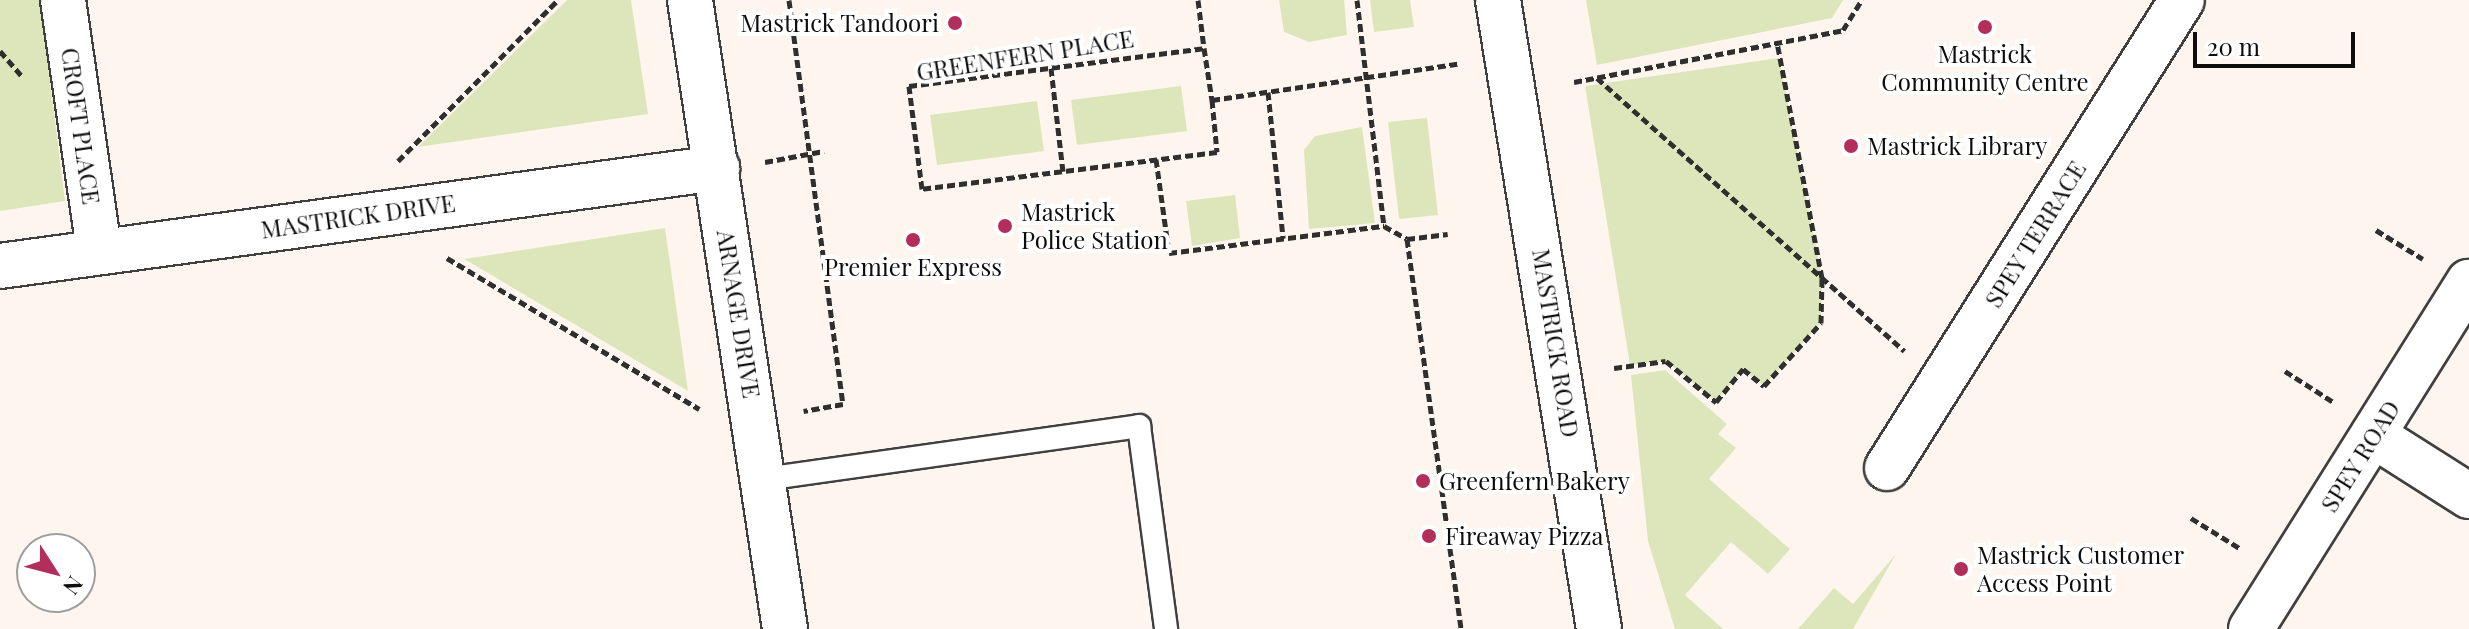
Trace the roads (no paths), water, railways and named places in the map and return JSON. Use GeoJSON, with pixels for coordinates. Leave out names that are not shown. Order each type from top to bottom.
{"type":"FeatureCollection","features":[{"type":"Feature","properties":{"kind":"street","name":"CROFT PLACE"},"geometry":{"type":"LineString","coordinates":[[63,0],[99,251]]}},
{"type":"Feature","properties":{"kind":"street","name":"ARNAGE DRIVE"},"geometry":{"type":"LineString","coordinates":[[690,0],[785,629]]}},
{"type":"Feature","properties":{"kind":"street","name":"MASTRICK ROAD"},"geometry":{"type":"LineString","coordinates":[[1498,0],[1599,629]]}},
{"type":"Feature","properties":{"kind":"street","name":"SPEY TERRACE"},"geometry":{"type":"LineString","coordinates":[[1887,468],[2182,0]]}},
{"type":"Feature","properties":{"kind":"street","name":"MASTRICK DRIVE"},"geometry":{"type":"LineString","coordinates":[[0,266],[717,168]]}},
{"type":"Feature","properties":{"kind":"street","name":"SPEY ROAD"},"geometry":{"type":"LineString","coordinates":[[2251,629],[2362,424],[2469,282]]}},
{"type":"Feature","properties":{"kind":"street"},"geometry":{"type":"LineString","coordinates":[[2362,424],[2469,496]]}},
{"type":"Feature","properties":{"kind":"lane"},"geometry":{"type":"LineString","coordinates":[[764,479],[1139,426],[1166,629]]}},
{"type":"Feature","properties":{"kind":"place","name":"Mastrick Tandoori"},"geometry":{"type":"Point","coordinates":[955,23]}},
{"type":"Feature","properties":{"kind":"place","name":"Mastrick Community Centre"},"geometry":{"type":"Point","coordinates":[1985,27]}},
{"type":"Feature","properties":{"kind":"place","name":"Mastrick Library"},"geometry":{"type":"Point","coordinates":[1851,146]}},
{"type":"Feature","properties":{"kind":"place","name":"Mastrick Police Station"},"geometry":{"type":"Point","coordinates":[1005,226]}},
{"type":"Feature","properties":{"kind":"place","name":"Premier Express"},"geometry":{"type":"Point","coordinates":[913,240]}},
{"type":"Feature","properties":{"kind":"place","name":"Greenfern Bakery"},"geometry":{"type":"Point","coordinates":[1423,481]}},
{"type":"Feature","properties":{"kind":"place","name":"Fireaway Pizza"},"geometry":{"type":"Point","coordinates":[1429,536]}},
{"type":"Feature","properties":{"kind":"place","name":"Mastrick Customer Access Point"},"geometry":{"type":"Point","coordinates":[1961,569]}}]}
